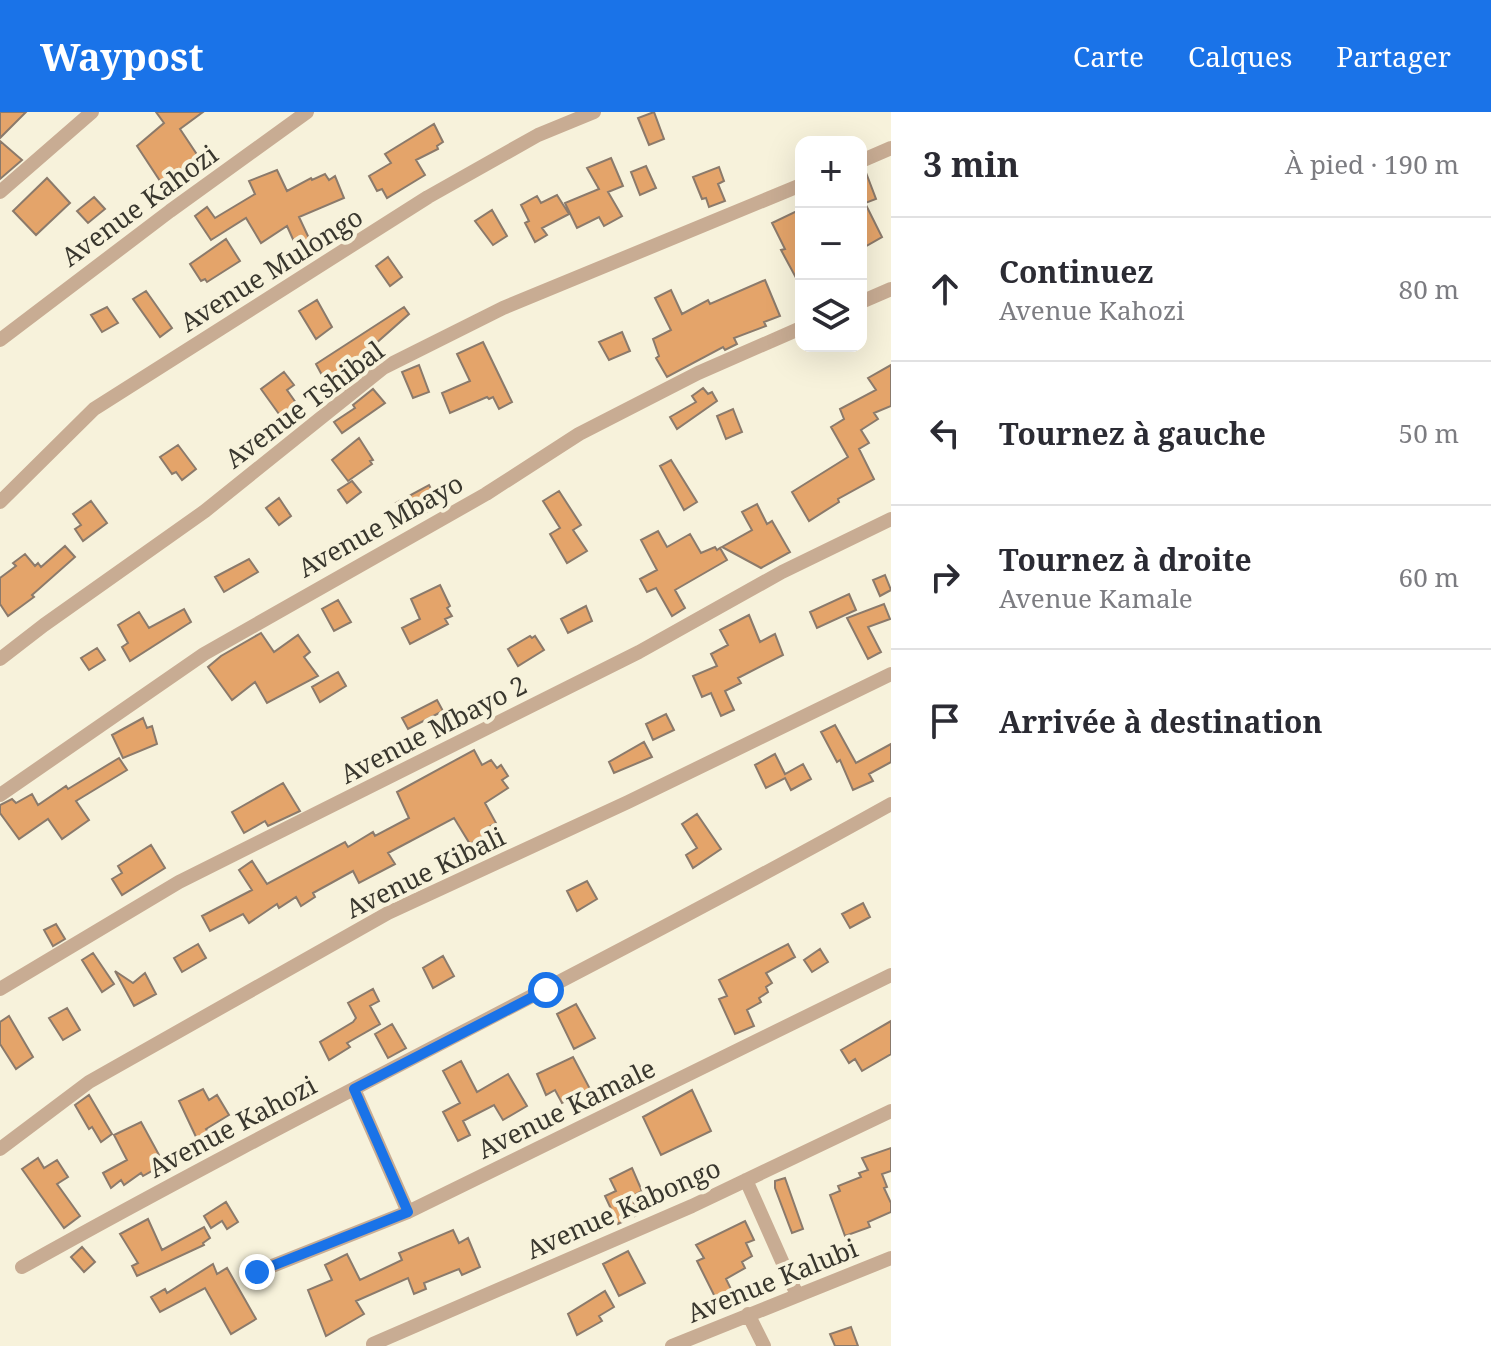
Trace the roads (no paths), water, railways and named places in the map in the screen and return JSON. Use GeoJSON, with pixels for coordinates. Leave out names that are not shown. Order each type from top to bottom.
{"type":"FeatureCollection","features":[{"type":"Feature","properties":{"kind":"street"},"geometry":{"type":"LineString","coordinates":[[0,192],[92,112]]}},
{"type":"Feature","properties":{"kind":"street","name":"Avenue Kahozi"},"geometry":{"type":"LineString","coordinates":[[0,340],[307,112]]}},
{"type":"Feature","properties":{"kind":"street","name":"Avenue Mulongo"},"geometry":{"type":"LineString","coordinates":[[0,502],[94,409],[428,197],[538,135],[594,112]]}},
{"type":"Feature","properties":{"kind":"street"},"geometry":{"type":"LineString","coordinates":[[867,158],[891,148]]}},
{"type":"Feature","properties":{"kind":"street","name":"Avenue Tshibal"},"geometry":{"type":"LineString","coordinates":[[0,659],[205,511],[383,368],[503,308],[795,187]]}},
{"type":"Feature","properties":{"kind":"street"},"geometry":{"type":"LineString","coordinates":[[867,299],[891,289]]}},
{"type":"Feature","properties":{"kind":"street","name":"Avenue Mbayo"},"geometry":{"type":"LineString","coordinates":[[0,795],[204,654],[486,494],[579,434],[698,373],[795,331]]}},
{"type":"Feature","properties":{"kind":"street","name":"Avenue Mbayo 2"},"geometry":{"type":"LineString","coordinates":[[0,989],[179,882],[625,660],[782,572],[891,519]]}},
{"type":"Feature","properties":{"kind":"street","name":"Avenue Kibali"},"geometry":{"type":"LineString","coordinates":[[0,1149],[89,1082],[388,913],[628,802],[891,674]]}},
{"type":"Feature","properties":{"kind":"street","name":"Avenue Kahozi"},"geometry":{"type":"LineString","coordinates":[[22,1267],[354,1089],[735,891],[891,804]]}},
{"type":"Feature","properties":{"kind":"street","name":"Avenue Kamale"},"geometry":{"type":"LineString","coordinates":[[257,1272],[408,1212],[891,975]]}},
{"type":"Feature","properties":{"kind":"street"},"geometry":{"type":"LineString","coordinates":[[354,1089],[408,1212]]}},
{"type":"Feature","properties":{"kind":"street","name":"Avenue Kabongo"},"geometry":{"type":"LineString","coordinates":[[373,1344],[620,1238],[891,1111]]}},
{"type":"Feature","properties":{"kind":"street"},"geometry":{"type":"LineString","coordinates":[[746,1180],[797,1295]]}},
{"type":"Feature","properties":{"kind":"street","name":"Avenue Kalubi"},"geometry":{"type":"LineString","coordinates":[[672,1346],[891,1259]]}},
{"type":"Feature","properties":{"kind":"street"},"geometry":{"type":"LineString","coordinates":[[748,1314],[764,1346]]}}]}
